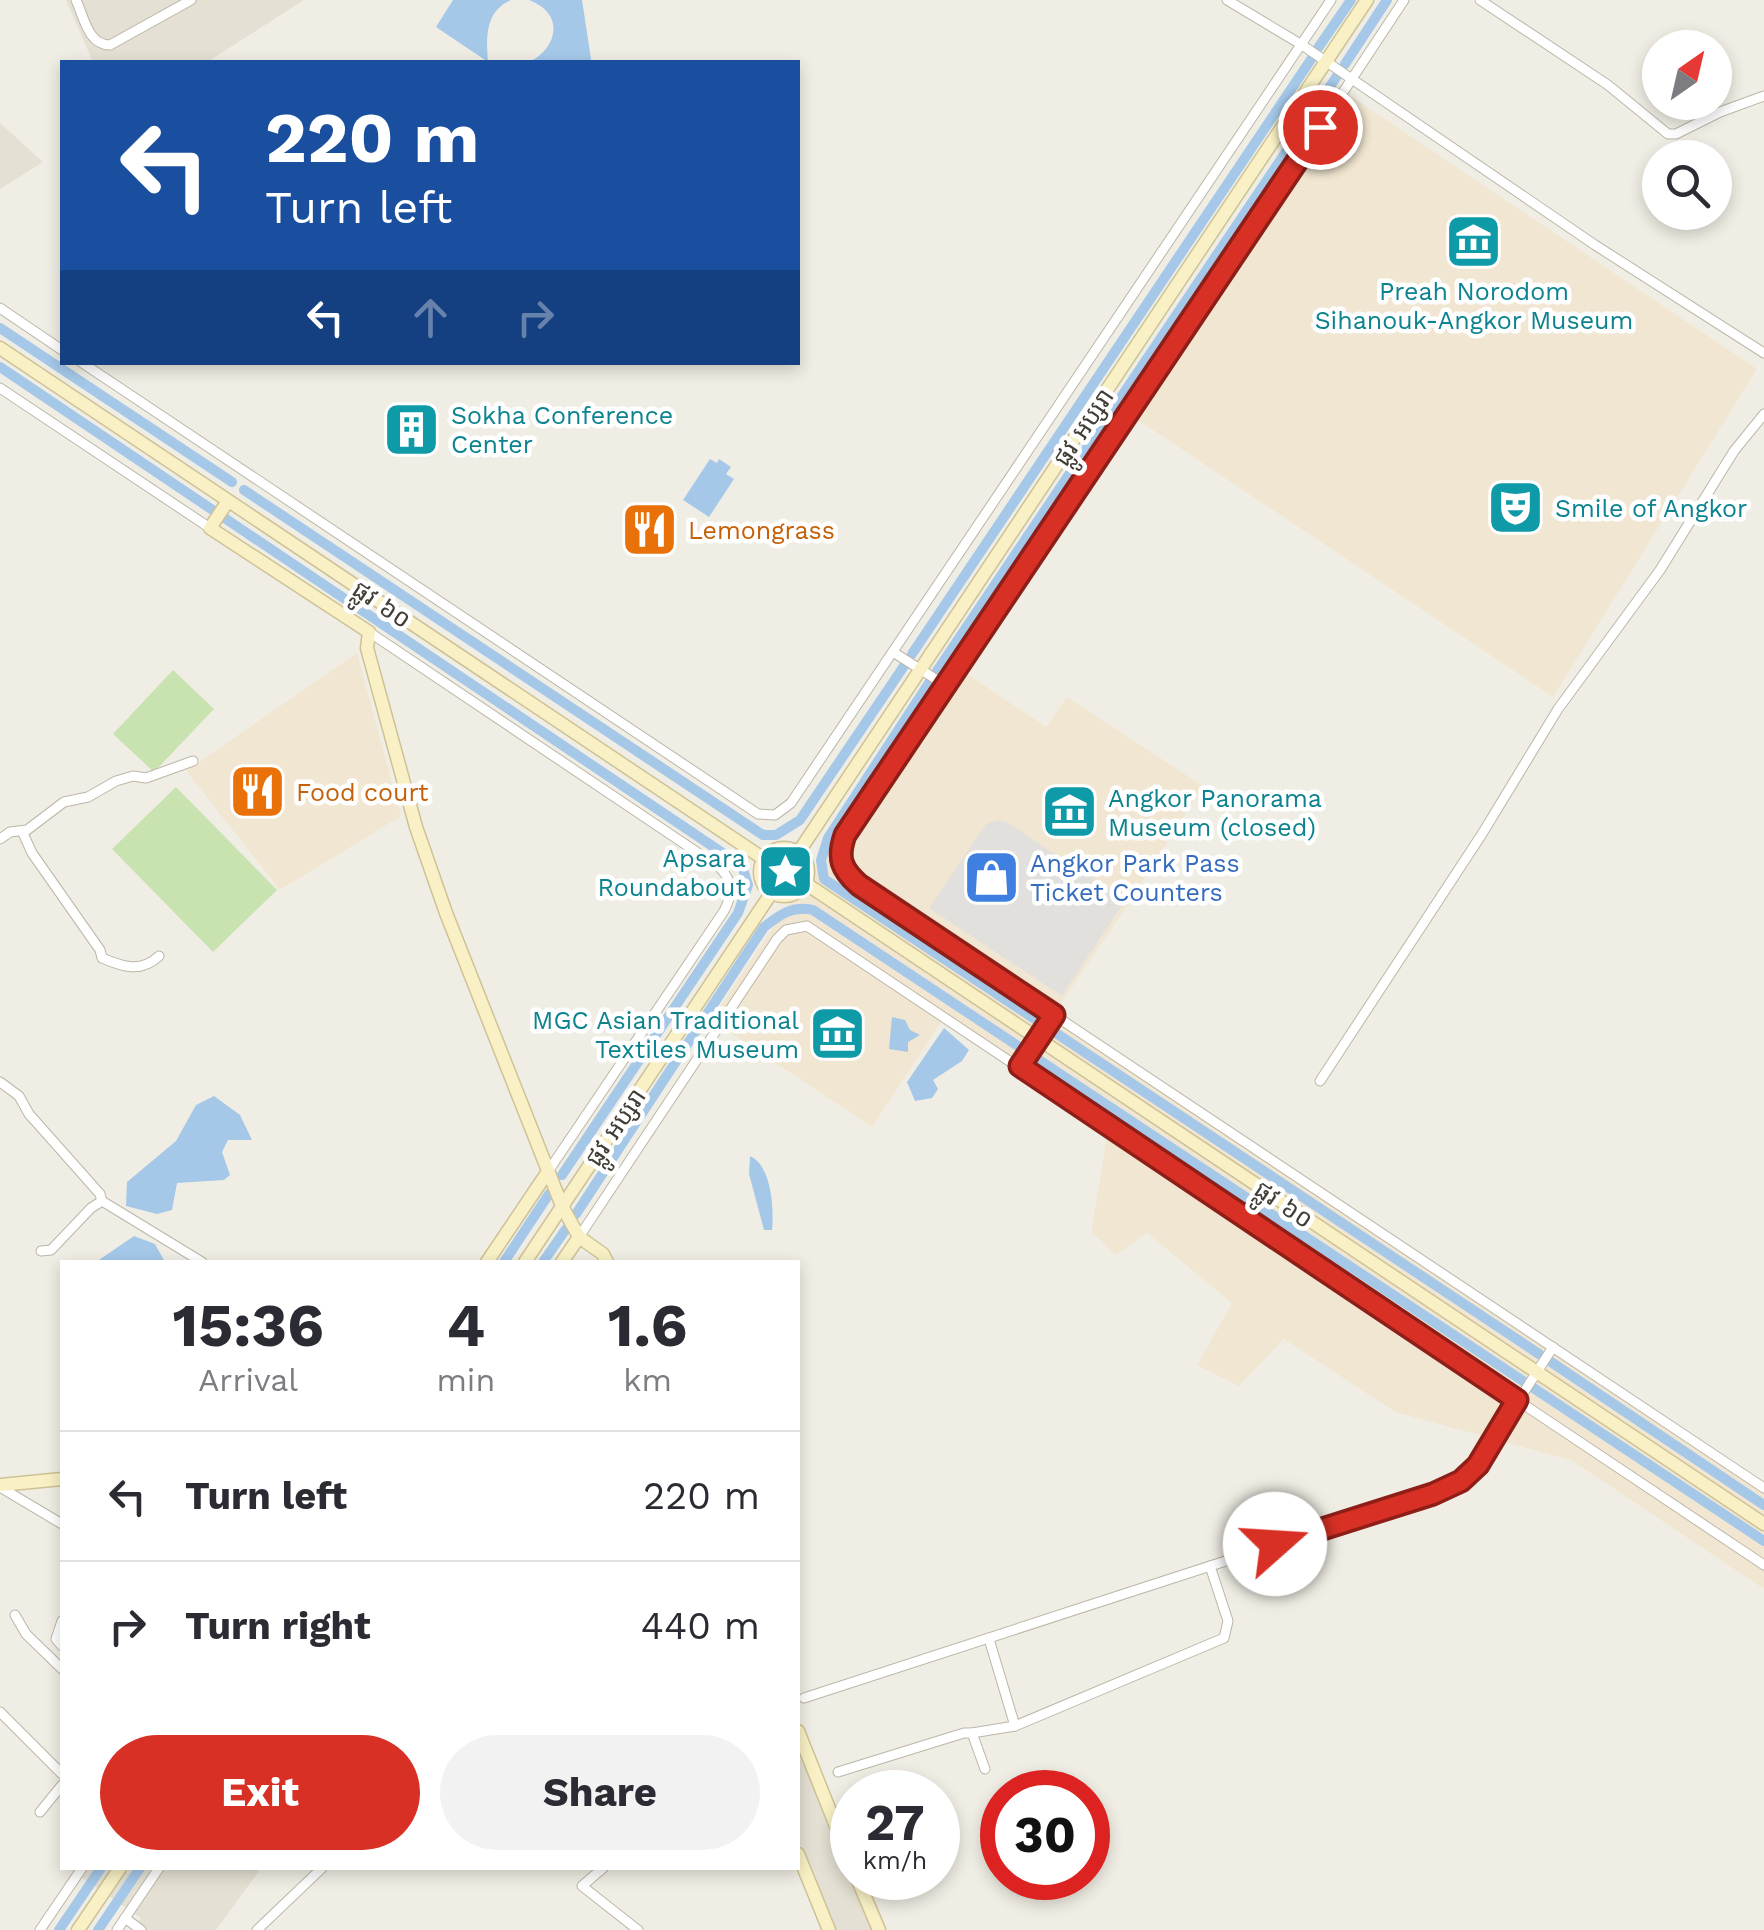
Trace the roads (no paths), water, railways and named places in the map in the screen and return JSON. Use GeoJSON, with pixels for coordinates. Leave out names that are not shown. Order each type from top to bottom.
{"type":"FeatureCollection","features":[{"type":"Feature","properties":{"kind":"main road","name":"ផ្លូវ អប្សរា"},"geometry":{"type":"LineString","coordinates":[[798,852],[1367,0]]}},
{"type":"Feature","properties":{"kind":"main road","name":"ផ្លូវ ៦០"},"geometry":{"type":"LineString","coordinates":[[0,348],[219,513],[764,858]]}},
{"type":"Feature","properties":{"kind":"main road"},"geometry":{"type":"LineString","coordinates":[[219,513],[368,632],[367,648],[416,827],[472,984],[562,1206],[579,1237],[606,1260]]}},
{"type":"Feature","properties":{"kind":"main road"},"geometry":{"type":"LineString","coordinates":[[779,849],[798,852],[807,867],[805,883],[793,894],[772,892],[761,876],[764,858],[779,849]]}},
{"type":"Feature","properties":{"kind":"main road","name":"ផ្លូវ ៦០"},"geometry":{"type":"LineString","coordinates":[[805,883],[1533,1375],[1764,1524]]}},
{"type":"Feature","properties":{"kind":"main road","name":"ផ្លូវ អប្សរា"},"geometry":{"type":"LineString","coordinates":[[525,1260],[772,892]]}},
{"type":"Feature","properties":{"kind":"main road"},"geometry":{"type":"LineString","coordinates":[[488,1260],[547,1173]]}},
{"type":"Feature","properties":{"kind":"main road"},"geometry":{"type":"LineString","coordinates":[[563,1260],[579,1237]]}},
{"type":"Feature","properties":{"kind":"main road"},"geometry":{"type":"LineString","coordinates":[[0,1486],[60,1480]]}},
{"type":"Feature","properties":{"kind":"main road"},"geometry":{"type":"LineString","coordinates":[[800,1736],[830,1811]]}},
{"type":"Feature","properties":{"kind":"main road"},"geometry":{"type":"LineString","coordinates":[[800,1859],[829,1930]]}},
{"type":"Feature","properties":{"kind":"main road"},"geometry":{"type":"LineString","coordinates":[[78,1930],[119,1870]]}},
{"type":"Feature","properties":{"kind":"main road"},"geometry":{"type":"LineString","coordinates":[[866,1900],[879,1930]]}},
{"type":"Feature","properties":{"kind":"street"},"geometry":{"type":"LineString","coordinates":[[76,0],[93,39],[100,45],[110,44],[192,0]]}},
{"type":"Feature","properties":{"kind":"street"},"geometry":{"type":"LineString","coordinates":[[1227,0],[1302,45],[1595,245],[1764,352]]}},
{"type":"Feature","properties":{"kind":"street"},"geometry":{"type":"LineString","coordinates":[[86,365],[758,814],[783,812],[1331,0]]}},
{"type":"Feature","properties":{"kind":"street"},"geometry":{"type":"LineString","coordinates":[[1404,0],[845,835],[840,849],[841,864],[859,885],[1053,1017],[1764,1488]]}},
{"type":"Feature","properties":{"kind":"street"},"geometry":{"type":"LineString","coordinates":[[1480,0],[1608,85],[1666,132],[1676,134],[1764,96]]}},
{"type":"Feature","properties":{"kind":"street"},"geometry":{"type":"LineString","coordinates":[[0,308],[60,349]]}},
{"type":"Feature","properties":{"kind":"street"},"geometry":{"type":"LineString","coordinates":[[0,388],[219,513]]}},
{"type":"Feature","properties":{"kind":"street"},"geometry":{"type":"LineString","coordinates":[[1320,1082],[1558,709],[1660,570],[1734,451],[1764,414]]}},
{"type":"Feature","properties":{"kind":"street"},"geometry":{"type":"LineString","coordinates":[[368,632],[728,875],[732,886],[724,911],[547,1173]]}},
{"type":"Feature","properties":{"kind":"street"},"geometry":{"type":"LineString","coordinates":[[894,652],[945,685]]}},
{"type":"Feature","properties":{"kind":"street"},"geometry":{"type":"LineString","coordinates":[[0,839],[10,832],[22,832],[64,802],[88,797],[116,780],[146,778],[193,760]]}},
{"type":"Feature","properties":{"kind":"street"},"geometry":{"type":"LineString","coordinates":[[22,832],[102,958],[135,968],[150,965],[159,956]]}},
{"type":"Feature","properties":{"kind":"street"},"geometry":{"type":"LineString","coordinates":[[579,1237],[786,930],[807,926],[1022,1064],[1764,1565]]}},
{"type":"Feature","properties":{"kind":"street"},"geometry":{"type":"LineString","coordinates":[[1022,1064],[1053,1017]]}},
{"type":"Feature","properties":{"kind":"street"},"geometry":{"type":"LineString","coordinates":[[0,1082],[27,1106],[102,1201],[199,1260]]}},
{"type":"Feature","properties":{"kind":"street"},"geometry":{"type":"LineString","coordinates":[[41,1251],[50,1250],[102,1201]]}},
{"type":"Feature","properties":{"kind":"street"},"geometry":{"type":"LineString","coordinates":[[804,1698],[1461,1481],[1478,1465],[1552,1347]]}},
{"type":"Feature","properties":{"kind":"street"},"geometry":{"type":"LineString","coordinates":[[0,1486],[60,1523]]}},
{"type":"Feature","properties":{"kind":"street"},"geometry":{"type":"LineString","coordinates":[[844,1770],[954,1734],[1015,1726],[1224,1638],[1228,1621],[1210,1566]]}},
{"type":"Feature","properties":{"kind":"street"},"geometry":{"type":"LineString","coordinates":[[15,1615],[26,1634],[60,1667]]}},
{"type":"Feature","properties":{"kind":"street"},"geometry":{"type":"LineString","coordinates":[[989,1639],[1015,1726]]}},
{"type":"Feature","properties":{"kind":"street"},"geometry":{"type":"LineString","coordinates":[[0,1712],[60,1772]]}},
{"type":"Feature","properties":{"kind":"street"},"geometry":{"type":"LineString","coordinates":[[972,1733],[985,1769]]}},
{"type":"Feature","properties":{"kind":"street"},"geometry":{"type":"LineString","coordinates":[[40,1812],[60,1787]]}},
{"type":"Feature","properties":{"kind":"street"},"geometry":{"type":"LineString","coordinates":[[40,1930],[81,1870]]}},
{"type":"Feature","properties":{"kind":"street"},"geometry":{"type":"LineString","coordinates":[[117,1930],[157,1870]]}},
{"type":"Feature","properties":{"kind":"street"},"geometry":{"type":"LineString","coordinates":[[257,1930],[320,1870]]}},
{"type":"Feature","properties":{"kind":"street"},"geometry":{"type":"LineString","coordinates":[[601,1870],[582,1886],[638,1930]]}},
{"type":"Feature","properties":{"kind":"street"},"geometry":{"type":"LineString","coordinates":[[124,1918],[141,1930]]}},
{"type":"Feature","properties":{"kind":"water"},"geometry":{"type":"Polygon","coordinates":[[[453,0],[511,0],[492,18],[488,60],[436,27],[453,0]]]}},
{"type":"Feature","properties":{"kind":"water"},"geometry":{"type":"Polygon","coordinates":[[[529,0],[582,0],[590,60],[533,60],[547,47],[554,30],[548,13],[529,0]]]}},
{"type":"Feature","properties":{"kind":"water"},"geometry":{"type":"Polygon","coordinates":[[[710,459],[717,463],[719,459],[731,467],[726,474],[734,479],[709,517],[683,500],[710,459]]]}},
{"type":"Feature","properties":{"kind":"water"},"geometry":{"type":"Polygon","coordinates":[[[892,1017],[905,1020],[910,1030],[920,1035],[908,1042],[908,1052],[889,1049],[892,1017]]]}},
{"type":"Feature","properties":{"kind":"water"},"geometry":{"type":"Polygon","coordinates":[[[944,1028],[969,1050],[962,1061],[933,1080],[938,1089],[932,1098],[915,1101],[907,1082],[944,1028]]]}},
{"type":"Feature","properties":{"kind":"water"},"geometry":{"type":"Polygon","coordinates":[[[214,1096],[240,1115],[252,1140],[228,1140],[222,1152],[230,1175],[224,1180],[177,1183],[172,1210],[157,1214],[126,1206],[127,1182],[176,1141],[196,1105],[214,1096]]]}},
{"type":"Feature","properties":{"kind":"water"},"geometry":{"type":"Polygon","coordinates":[[[750,1156],[767,1178],[772,1230],[764,1230],[749,1174],[750,1156]]]}},
{"type":"Feature","properties":{"kind":"water"},"geometry":{"type":"Polygon","coordinates":[[[134,1236],[155,1244],[164,1260],[99,1260],[134,1236]]]}},
{"type":"Feature","properties":{"kind":"waterway"},"geometry":{"type":"LineString","coordinates":[[1318,48],[1351,0]]}},
{"type":"Feature","properties":{"kind":"waterway"},"geometry":{"type":"LineString","coordinates":[[1345,64],[1387,0]]}},
{"type":"Feature","properties":{"kind":"waterway"},"geometry":{"type":"LineString","coordinates":[[912,654],[1312,58]]}},
{"type":"Feature","properties":{"kind":"waterway"},"geometry":{"type":"LineString","coordinates":[[937,671],[1337,76]]}},
{"type":"Feature","properties":{"kind":"waterway"},"geometry":{"type":"LineString","coordinates":[[0,328],[232,482]]}},
{"type":"Feature","properties":{"kind":"waterway"},"geometry":{"type":"LineString","coordinates":[[0,367],[742,866],[748,885],[738,913],[562,1175]]}},
{"type":"Feature","properties":{"kind":"waterway"},"geometry":{"type":"LineString","coordinates":[[244,490],[763,835],[776,835],[800,820],[904,666]]}},
{"type":"Feature","properties":{"kind":"waterway"},"geometry":{"type":"LineString","coordinates":[[929,683],[828,838],[821,860],[824,879],[1539,1354]]}},
{"type":"Feature","properties":{"kind":"waterway"},"geometry":{"type":"LineString","coordinates":[[576,1214],[764,927],[792,910],[813,910],[1764,1541]]}},
{"type":"Feature","properties":{"kind":"waterway"},"geometry":{"type":"LineString","coordinates":[[505,1260],[549,1194]]}},
{"type":"Feature","properties":{"kind":"waterway"},"geometry":{"type":"LineString","coordinates":[[544,1260],[566,1229]]}},
{"type":"Feature","properties":{"kind":"waterway"},"geometry":{"type":"LineString","coordinates":[[1551,1362],[1764,1505]]}},
{"type":"Feature","properties":{"kind":"waterway"},"geometry":{"type":"LineString","coordinates":[[59,1930],[100,1870]]}},
{"type":"Feature","properties":{"kind":"waterway"},"geometry":{"type":"LineString","coordinates":[[98,1930],[139,1870]]}},
{"type":"Feature","properties":{"kind":"place","name":"Preah Norodom Sihanouk-Angkor Museum"},"geometry":{"type":"Point","coordinates":[1474,242]}},
{"type":"Feature","properties":{"kind":"place","name":"Sokha Conference Center"},"geometry":{"type":"Point","coordinates":[412,429]}},
{"type":"Feature","properties":{"kind":"place","name":"Smile of Angkor"},"geometry":{"type":"Point","coordinates":[1516,508]}},
{"type":"Feature","properties":{"kind":"place","name":"Lemongrass"},"geometry":{"type":"Point","coordinates":[649,530]}},
{"type":"Feature","properties":{"kind":"place","name":"Food court"},"geometry":{"type":"Point","coordinates":[257,792]}},
{"type":"Feature","properties":{"kind":"place","name":"Angkor Panorama Museum (closed)"},"geometry":{"type":"Point","coordinates":[1069,812]}},
{"type":"Feature","properties":{"kind":"place","name":"Apsara Roundabout"},"geometry":{"type":"Point","coordinates":[785,872]}},
{"type":"Feature","properties":{"kind":"place","name":"Angkor Park Pass Ticket Counters"},"geometry":{"type":"Point","coordinates":[991,877]}},
{"type":"Feature","properties":{"kind":"place","name":"MGC Asian Traditional Textiles Museum"},"geometry":{"type":"Point","coordinates":[838,1034]}}]}
